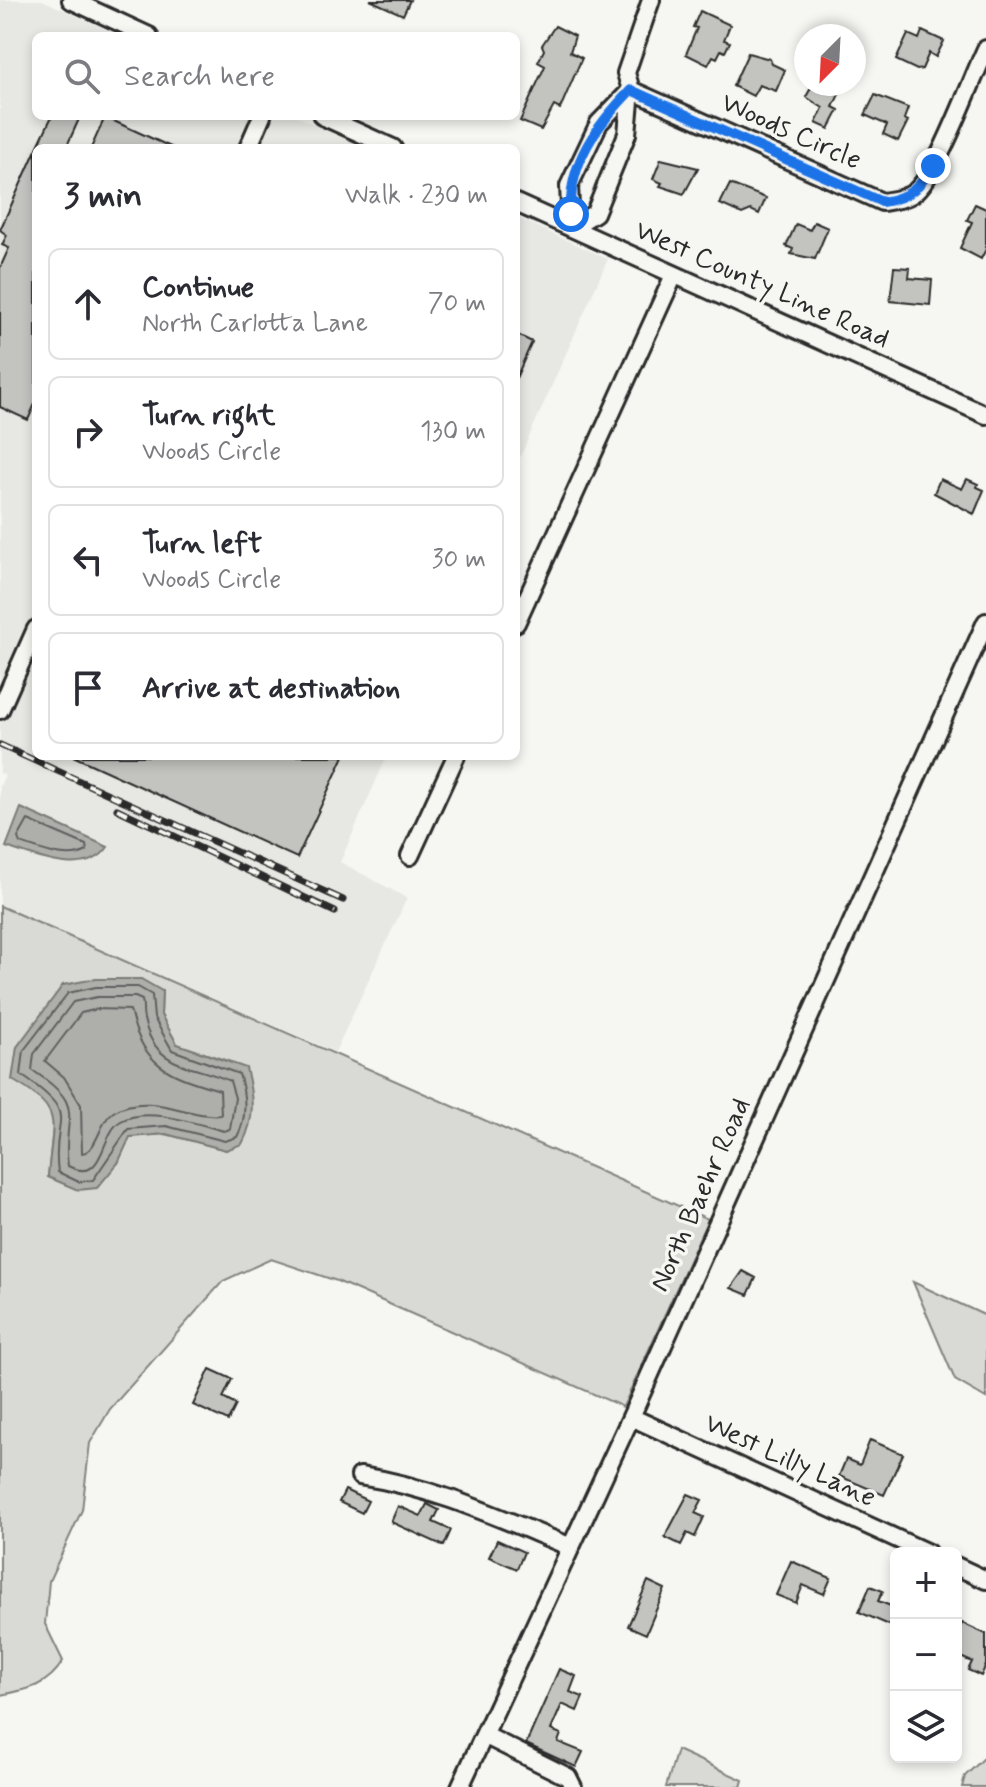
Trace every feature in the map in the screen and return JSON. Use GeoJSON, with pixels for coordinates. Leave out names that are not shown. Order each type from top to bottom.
{"type":"FeatureCollection","features":[{"type":"Feature","properties":{"kind":"street"},"geometry":{"type":"LineString","coordinates":[[71,0],[140,32]]}},
{"type":"Feature","properties":{"kind":"street"},"geometry":{"type":"LineString","coordinates":[[631,90],[599,123],[569,186],[571,228],[595,213],[627,134],[631,90],[626,73],[651,0]]}},
{"type":"Feature","properties":{"kind":"street","name":"Woods Circle"},"geometry":{"type":"LineString","coordinates":[[631,90],[882,202],[899,200],[917,190],[933,166],[986,49]]}},
{"type":"Feature","properties":{"kind":"street"},"geometry":{"type":"LineString","coordinates":[[250,144],[260,120]]}},
{"type":"Feature","properties":{"kind":"street"},"geometry":{"type":"LineString","coordinates":[[331,120],[384,144]]}},
{"type":"Feature","properties":{"kind":"street","name":"West County Line Road"},"geometry":{"type":"LineString","coordinates":[[520,205],[986,415]]}},
{"type":"Feature","properties":{"kind":"street"},"geometry":{"type":"LineString","coordinates":[[520,614],[674,275]]}},
{"type":"Feature","properties":{"kind":"street","name":"North Baehr Road"},"geometry":{"type":"LineString","coordinates":[[460,1787],[631,1417],[986,622]]}},
{"type":"Feature","properties":{"kind":"street"},"geometry":{"type":"LineString","coordinates":[[0,710],[32,638]]}},
{"type":"Feature","properties":{"kind":"street"},"geometry":{"type":"LineString","coordinates":[[410,856],[454,760]]}},
{"type":"Feature","properties":{"kind":"street","name":"West Lilly Lane"},"geometry":{"type":"LineString","coordinates":[[631,1417],[915,1547]]}},
{"type":"Feature","properties":{"kind":"street"},"geometry":{"type":"LineString","coordinates":[[360,1476],[400,1482],[437,1494],[571,1547]]}},
{"type":"Feature","properties":{"kind":"street"},"geometry":{"type":"LineString","coordinates":[[962,1569],[986,1580]]}},
{"type":"Feature","properties":{"kind":"street"},"geometry":{"type":"LineString","coordinates":[[484,1735],[568,1777],[573,1787]]}},
{"type":"Feature","properties":{"kind":"shaded area"},"geometry":{"type":"Polygon","coordinates":[[[0,0],[42,0],[112,32],[32,32],[32,120],[305,120],[357,144],[32,144],[32,760],[385,760],[340,862],[407,898],[335,1052],[0,906],[0,786],[5,775],[0,773],[0,0]]]}},
{"type":"Feature","properties":{"kind":"shaded area"},"geometry":{"type":"Polygon","coordinates":[[[520,219],[608,259],[520,457],[520,219]]]}},
{"type":"Feature","properties":{"kind":"shaded area"},"geometry":{"type":"Polygon","coordinates":[[[0,906],[708,1219],[623,1407],[337,1281],[271,1259],[223,1281],[110,1409],[90,1443],[82,1510],[49,1581],[45,1624],[63,1661],[51,1676],[36,1686],[0,1695],[0,906]],[[63,985],[45,1011],[41,1096],[54,1117],[48,1176],[118,1163],[129,1137],[166,1134],[226,1150],[231,1062],[177,1044],[161,1015],[162,991],[63,985]]]}},
{"type":"Feature","properties":{"kind":"shaded area"},"geometry":{"type":"Polygon","coordinates":[[[913,1282],[986,1316],[986,1398],[955,1380],[913,1282]]]}},
{"type":"Feature","properties":{"kind":"shaded area"},"geometry":{"type":"Polygon","coordinates":[[[677,1750],[743,1780],[741,1787],[666,1787],[677,1750]]]}},
{"type":"Feature","properties":{"kind":"shaded area"},"geometry":{"type":"Polygon","coordinates":[[[986,1756],[986,1787],[962,1787],[965,1776],[986,1756]]]}},
{"type":"Feature","properties":{"kind":"water"},"geometry":{"type":"Polygon","coordinates":[[[21,808],[108,847],[98,857],[74,863],[45,859],[6,847],[21,808]]]}},
{"type":"Feature","properties":{"kind":"water"},"geometry":{"type":"Polygon","coordinates":[[[95,979],[141,979],[162,991],[161,1015],[177,1044],[246,1068],[252,1107],[250,1125],[242,1144],[226,1150],[166,1134],[130,1137],[118,1163],[97,1188],[78,1190],[48,1177],[52,1119],[41,1100],[12,1080],[17,1047],[63,985],[95,979]]]}},
{"type":"Feature","properties":{"kind":"building"},"geometry":{"type":"Polygon","coordinates":[[[370,0],[410,0],[403,15],[370,0]]]}},
{"type":"Feature","properties":{"kind":"building"},"geometry":{"type":"Polygon","coordinates":[[[700,11],[730,25],[724,40],[730,42],[725,52],[721,50],[717,58],[713,56],[708,65],[686,54],[697,28],[693,27],[700,11]]]}},
{"type":"Feature","properties":{"kind":"building"},"geometry":{"type":"Polygon","coordinates":[[[555,26],[575,36],[570,52],[582,58],[560,109],[554,106],[541,130],[520,121],[545,66],[538,62],[544,50],[542,45],[555,26]]]}},
{"type":"Feature","properties":{"kind":"building"},"geometry":{"type":"Polygon","coordinates":[[[922,31],[944,41],[936,57],[929,53],[922,69],[917,70],[896,60],[908,34],[919,39],[922,31]]]}},
{"type":"Feature","properties":{"kind":"building"},"geometry":{"type":"Polygon","coordinates":[[[748,53],[770,59],[772,64],[785,70],[776,91],[759,85],[753,96],[733,86],[748,53]]]}},
{"type":"Feature","properties":{"kind":"building"},"geometry":{"type":"Polygon","coordinates":[[[875,95],[908,108],[904,119],[908,121],[898,141],[883,134],[887,125],[865,115],[875,95]]]}},
{"type":"Feature","properties":{"kind":"building"},"geometry":{"type":"Polygon","coordinates":[[[838,96],[833,107],[839,110],[829,129],[816,123],[823,108],[806,97],[838,96]]]}},
{"type":"Feature","properties":{"kind":"building"},"geometry":{"type":"Polygon","coordinates":[[[50,120],[79,120],[68,144],[39,144],[50,120]]]}},
{"type":"Feature","properties":{"kind":"building"},"geometry":{"type":"Polygon","coordinates":[[[104,120],[112,120],[164,144],[93,144],[104,120]]]}},
{"type":"Feature","properties":{"kind":"building"},"geometry":{"type":"Polygon","coordinates":[[[32,159],[32,411],[28,420],[0,407],[0,268],[9,248],[2,245],[7,235],[0,230],[32,159]]]}},
{"type":"Feature","properties":{"kind":"building"},"geometry":{"type":"Polygon","coordinates":[[[661,159],[698,168],[684,194],[660,186],[662,183],[653,179],[661,159]]]}},
{"type":"Feature","properties":{"kind":"building"},"geometry":{"type":"Polygon","coordinates":[[[730,184],[766,198],[759,214],[751,210],[742,214],[720,204],[730,184]]]}},
{"type":"Feature","properties":{"kind":"building"},"geometry":{"type":"Polygon","coordinates":[[[975,204],[986,209],[986,249],[981,259],[960,248],[972,222],[967,220],[975,204]]]}},
{"type":"Feature","properties":{"kind":"building"},"geometry":{"type":"Polygon","coordinates":[[[814,222],[828,228],[815,259],[791,254],[793,249],[786,246],[796,224],[810,230],[814,222]]]}},
{"type":"Feature","properties":{"kind":"building"},"geometry":{"type":"Polygon","coordinates":[[[894,267],[910,268],[909,278],[932,280],[930,305],[890,301],[894,267]]]}},
{"type":"Feature","properties":{"kind":"building"},"geometry":{"type":"Polygon","coordinates":[[[520,336],[532,342],[520,369],[520,336]]]}},
{"type":"Feature","properties":{"kind":"building"},"geometry":{"type":"Polygon","coordinates":[[[940,479],[962,489],[967,479],[984,490],[974,514],[934,493],[940,479]]]}},
{"type":"Feature","properties":{"kind":"building"},"geometry":{"type":"Polygon","coordinates":[[[82,760],[342,760],[297,858],[82,760]]]}},
{"type":"Feature","properties":{"kind":"building"},"geometry":{"type":"Polygon","coordinates":[[[743,1271],[756,1278],[748,1295],[731,1288],[743,1271]]]}},
{"type":"Feature","properties":{"kind":"building"},"geometry":{"type":"Polygon","coordinates":[[[210,1369],[232,1379],[223,1398],[236,1405],[228,1421],[193,1405],[210,1369]]]}},
{"type":"Feature","properties":{"kind":"building"},"geometry":{"type":"Polygon","coordinates":[[[870,1440],[903,1454],[884,1495],[839,1476],[846,1459],[860,1465],[870,1440]]]}},
{"type":"Feature","properties":{"kind":"building"},"geometry":{"type":"Polygon","coordinates":[[[345,1490],[368,1501],[362,1513],[339,1502],[345,1490]]]}},
{"type":"Feature","properties":{"kind":"building"},"geometry":{"type":"Polygon","coordinates":[[[688,1494],[702,1500],[695,1513],[704,1517],[695,1537],[687,1533],[681,1545],[665,1537],[688,1494]]]}},
{"type":"Feature","properties":{"kind":"building"},"geometry":{"type":"Polygon","coordinates":[[[427,1504],[439,1510],[433,1522],[451,1530],[444,1546],[391,1522],[398,1506],[421,1516],[427,1504]]]}},
{"type":"Feature","properties":{"kind":"building"},"geometry":{"type":"Polygon","coordinates":[[[497,1540],[524,1552],[517,1569],[489,1557],[497,1540]]]}},
{"type":"Feature","properties":{"kind":"building"},"geometry":{"type":"Polygon","coordinates":[[[791,1561],[831,1578],[824,1594],[803,1585],[796,1603],[776,1595],[791,1561]]]}},
{"type":"Feature","properties":{"kind":"building"},"geometry":{"type":"Polygon","coordinates":[[[648,1581],[665,1589],[646,1634],[628,1626],[648,1581]]]}},
{"type":"Feature","properties":{"kind":"building"},"geometry":{"type":"Polygon","coordinates":[[[870,1586],[883,1591],[878,1601],[890,1606],[890,1625],[859,1612],[870,1586]]]}},
{"type":"Feature","properties":{"kind":"building"},"geometry":{"type":"Polygon","coordinates":[[[962,1623],[986,1634],[986,1665],[981,1676],[968,1670],[972,1662],[962,1658],[962,1623]]]}},
{"type":"Feature","properties":{"kind":"building"},"geometry":{"type":"Polygon","coordinates":[[[559,1669],[576,1676],[570,1692],[583,1697],[577,1711],[562,1704],[551,1730],[561,1734],[558,1742],[583,1752],[576,1767],[526,1744],[559,1669]]]}},
{"type":"Feature","properties":{"kind":"railway"},"geometry":{"type":"LineString","coordinates":[[0,745],[32,759]]}},
{"type":"Feature","properties":{"kind":"railway"},"geometry":{"type":"LineString","coordinates":[[33,760],[343,900]]}},
{"type":"Feature","properties":{"kind":"railway"},"geometry":{"type":"LineString","coordinates":[[117,809],[335,912]]}},
{"type":"Feature","properties":{"kind":"route"},"geometry":{"type":"LineString","coordinates":[[571,214],[569,186],[599,123],[631,90],[882,202],[899,200],[917,190],[933,166]]}}]}
